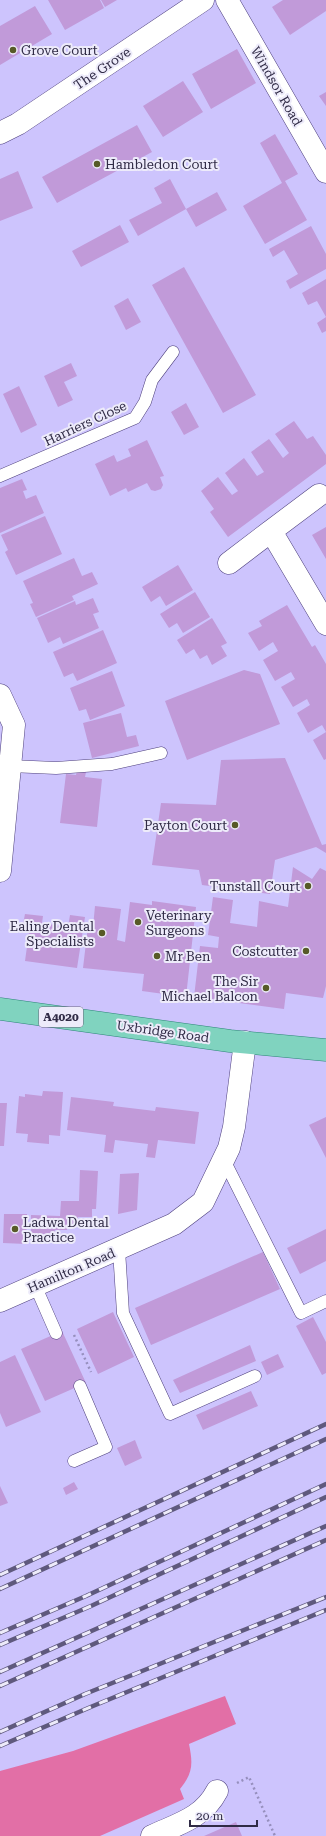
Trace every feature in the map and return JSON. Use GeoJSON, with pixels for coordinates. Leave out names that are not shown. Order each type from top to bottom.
{"type":"FeatureCollection","features":[{"type":"Feature","properties":{"kind":"main road","name":"Uxbridge Road"},"geometry":{"type":"LineString","coordinates":[[0,1009],[245,1042],[326,1050]]}},
{"type":"Feature","properties":{"kind":"street","name":"The Grove"},"geometry":{"type":"LineString","coordinates":[[0,133],[18,124],[203,0]]}},
{"type":"Feature","properties":{"kind":"street","name":"Windsor Road"},"geometry":{"type":"LineString","coordinates":[[227,0],[326,172]]}},
{"type":"Feature","properties":{"kind":"street"},"geometry":{"type":"LineString","coordinates":[[229,563],[319,495]]}},
{"type":"Feature","properties":{"kind":"street"},"geometry":{"type":"LineString","coordinates":[[272,531],[326,624]]}},
{"type":"Feature","properties":{"kind":"street"},"geometry":{"type":"LineString","coordinates":[[0,695],[14,725],[0,871]]}},
{"type":"Feature","properties":{"kind":"street","name":"Hamilton Road"},"geometry":{"type":"LineString","coordinates":[[0,1301],[119,1250],[174,1224],[203,1202],[224,1160],[234,1127],[245,1042]]}},
{"type":"Feature","properties":{"kind":"street"},"geometry":{"type":"LineString","coordinates":[[152,1836],[201,1812],[208,1806],[218,1791]]}},
{"type":"Feature","properties":{"kind":"lane","name":"Harriers Close"},"geometry":{"type":"LineString","coordinates":[[0,476],[135,418],[145,402],[152,380],[173,352]]}},
{"type":"Feature","properties":{"kind":"lane"},"geometry":{"type":"LineString","coordinates":[[10,766],[56,768],[112,764],[162,753]]}},
{"type":"Feature","properties":{"kind":"lane"},"geometry":{"type":"LineString","coordinates":[[224,1160],[300,1313],[325,1305]]}},
{"type":"Feature","properties":{"kind":"lane"},"geometry":{"type":"LineString","coordinates":[[119,1250],[123,1313],[170,1414],[255,1376]]}},
{"type":"Feature","properties":{"kind":"lane"},"geometry":{"type":"LineString","coordinates":[[35,1285],[56,1333]]}},
{"type":"Feature","properties":{"kind":"lane"},"geometry":{"type":"LineString","coordinates":[[74,1461],[106,1446],[80,1386]]}},
{"type":"Feature","properties":{"kind":"path"},"geometry":{"type":"LineString","coordinates":[[71,1329],[93,1378]]}},
{"type":"Feature","properties":{"kind":"path"},"geometry":{"type":"LineString","coordinates":[[218,1791],[249,1777],[275,1836]]}},
{"type":"Feature","properties":{"kind":"shaded area"},"geometry":{"type":"Polygon","coordinates":[[[225,1696],[236,1724],[189,1744],[191,1757],[190,1773],[180,1789],[184,1799],[100,1836],[0,1836],[0,1771],[73,1751],[225,1696]]]}},
{"type":"Feature","properties":{"kind":"building"},"geometry":{"type":"Polygon","coordinates":[[[48,0],[100,0],[104,8],[65,30],[48,0]]]}},
{"type":"Feature","properties":{"kind":"building"},"geometry":{"type":"Polygon","coordinates":[[[101,0],[117,0],[105,7],[101,0]]]}},
{"type":"Feature","properties":{"kind":"building"},"geometry":{"type":"Polygon","coordinates":[[[283,0],[326,0],[326,11],[290,35],[272,7],[283,0]]]}},
{"type":"Feature","properties":{"kind":"building","name":"Grove Court"},"geometry":{"type":"Polygon","coordinates":[[[35,6],[52,34],[0,65],[0,26],[35,6]]]}},
{"type":"Feature","properties":{"kind":"building"},"geometry":{"type":"Polygon","coordinates":[[[237,49],[256,83],[211,109],[192,74],[237,49]]]}},
{"type":"Feature","properties":{"kind":"building"},"geometry":{"type":"Polygon","coordinates":[[[183,81],[203,112],[163,137],[143,106],[183,81]]]}},
{"type":"Feature","properties":{"kind":"building"},"geometry":{"type":"Polygon","coordinates":[[[326,92],[326,106],[319,96],[326,92]]]}},
{"type":"Feature","properties":{"kind":"building","name":"Hambledon Court"},"geometry":{"type":"Polygon","coordinates":[[[137,125],[152,152],[57,203],[42,177],[137,125]]]}},
{"type":"Feature","properties":{"kind":"building"},"geometry":{"type":"Polygon","coordinates":[[[275,134],[298,174],[285,181],[307,220],[265,244],[243,206],[282,183],[260,143],[275,134]]]}},
{"type":"Feature","properties":{"kind":"building"},"geometry":{"type":"Polygon","coordinates":[[[18,171],[33,208],[0,221],[0,179],[18,171]]]}},
{"type":"Feature","properties":{"kind":"building"},"geometry":{"type":"Polygon","coordinates":[[[170,179],[186,209],[138,236],[129,220],[162,203],[154,188],[170,179]]]}},
{"type":"Feature","properties":{"kind":"building"},"geometry":{"type":"Polygon","coordinates":[[[217,192],[227,210],[196,227],[186,209],[217,192]]]}},
{"type":"Feature","properties":{"kind":"building"},"geometry":{"type":"Polygon","coordinates":[[[120,225],[129,242],[81,267],[72,251],[120,225]]]}},
{"type":"Feature","properties":{"kind":"building"},"geometry":{"type":"Polygon","coordinates":[[[311,226],[326,254],[326,269],[290,289],[286,281],[298,274],[284,250],[273,257],[269,249],[311,226]]]}},
{"type":"Feature","properties":{"kind":"building"},"geometry":{"type":"Polygon","coordinates":[[[184,267],[256,395],[223,413],[152,285],[184,267]]]}},
{"type":"Feature","properties":{"kind":"building"},"geometry":{"type":"Polygon","coordinates":[[[326,279],[326,317],[317,301],[308,305],[302,293],[326,279]]]}},
{"type":"Feature","properties":{"kind":"building"},"geometry":{"type":"Polygon","coordinates":[[[128,298],[141,322],[126,330],[114,306],[128,298]]]}},
{"type":"Feature","properties":{"kind":"building"},"geometry":{"type":"Polygon","coordinates":[[[326,317],[326,331],[322,333],[317,323],[326,317]]]}},
{"type":"Feature","properties":{"kind":"building"},"geometry":{"type":"Polygon","coordinates":[[[71,363],[77,376],[64,382],[73,400],[58,407],[44,376],[71,363]]]}},
{"type":"Feature","properties":{"kind":"building"},"geometry":{"type":"Polygon","coordinates":[[[19,386],[37,425],[21,433],[3,394],[19,386]]]}},
{"type":"Feature","properties":{"kind":"building"},"geometry":{"type":"Polygon","coordinates":[[[186,403],[199,427],[184,435],[171,412],[186,403]]]}},
{"type":"Feature","properties":{"kind":"building"},"geometry":{"type":"Polygon","coordinates":[[[294,421],[307,439],[313,436],[326,455],[326,464],[228,537],[210,512],[214,509],[201,491],[218,477],[232,495],[238,491],[225,473],[244,458],[257,476],[264,472],[251,452],[269,439],[283,458],[289,453],[275,434],[294,421]]]}},
{"type":"Feature","properties":{"kind":"building"},"geometry":{"type":"Polygon","coordinates":[[[147,440],[164,476],[160,477],[163,485],[161,489],[155,491],[151,490],[147,483],[128,492],[126,488],[110,496],[95,464],[114,455],[117,462],[131,456],[128,449],[147,440]]]}},
{"type":"Feature","properties":{"kind":"building"},"geometry":{"type":"Polygon","coordinates":[[[22,479],[27,490],[23,491],[26,499],[36,495],[44,513],[0,533],[0,488],[22,479]]]}},
{"type":"Feature","properties":{"kind":"building"},"geometry":{"type":"Polygon","coordinates":[[[45,516],[62,554],[16,575],[5,552],[8,550],[1,535],[45,516]]]}},
{"type":"Feature","properties":{"kind":"building"},"geometry":{"type":"Polygon","coordinates":[[[326,527],[326,559],[312,535],[326,527]]]}},
{"type":"Feature","properties":{"kind":"building"},"geometry":{"type":"Polygon","coordinates":[[[74,558],[82,576],[92,572],[98,584],[72,596],[74,600],[36,617],[30,604],[33,603],[23,581],[74,558]]]}},
{"type":"Feature","properties":{"kind":"building"},"geometry":{"type":"Polygon","coordinates":[[[178,565],[193,590],[166,606],[160,596],[151,602],[142,587],[178,565]]]}},
{"type":"Feature","properties":{"kind":"building"},"geometry":{"type":"Polygon","coordinates":[[[195,592],[210,617],[183,633],[177,623],[169,628],[160,614],[195,592]]]}},
{"type":"Feature","properties":{"kind":"building"},"geometry":{"type":"Polygon","coordinates":[[[93,598],[99,612],[93,614],[99,628],[63,644],[60,637],[48,643],[37,618],[75,601],[76,605],[93,598]]]}},
{"type":"Feature","properties":{"kind":"building"},"geometry":{"type":"Polygon","coordinates":[[[287,605],[312,647],[315,645],[326,664],[326,732],[322,725],[308,733],[297,713],[310,705],[307,699],[293,707],[281,687],[295,679],[291,672],[275,681],[263,660],[278,651],[273,642],[259,651],[248,633],[262,626],[259,621],[287,605]]]}},
{"type":"Feature","properties":{"kind":"building"},"geometry":{"type":"Polygon","coordinates":[[[212,618],[227,643],[221,646],[227,656],[212,665],[207,655],[200,659],[194,649],[186,654],[177,640],[212,618]]]}},
{"type":"Feature","properties":{"kind":"building"},"geometry":{"type":"Polygon","coordinates":[[[103,630],[117,663],[77,681],[73,673],[64,677],[53,652],[103,630]]]}},
{"type":"Feature","properties":{"kind":"building"},"geometry":{"type":"Polygon","coordinates":[[[244,670],[260,674],[280,724],[187,760],[165,701],[244,670]]]}},
{"type":"Feature","properties":{"kind":"building"},"geometry":{"type":"Polygon","coordinates":[[[112,671],[125,706],[90,720],[86,709],[79,711],[70,688],[112,671]]]}},
{"type":"Feature","properties":{"kind":"building"},"geometry":{"type":"Polygon","coordinates":[[[121,713],[127,737],[136,735],[139,746],[92,758],[83,723],[121,713]]]}},
{"type":"Feature","properties":{"kind":"building"},"geometry":{"type":"Polygon","coordinates":[[[326,732],[326,759],[324,760],[313,740],[326,732]]]}},
{"type":"Feature","properties":{"kind":"building","name":"Payton Court"},"geometry":{"type":"Polygon","coordinates":[[[285,758],[322,845],[326,844],[326,853],[316,847],[275,860],[270,894],[202,885],[199,870],[152,865],[161,803],[216,805],[221,760],[285,758]]]}},
{"type":"Feature","properties":{"kind":"building"},"geometry":{"type":"Polygon","coordinates":[[[77,771],[86,772],[85,777],[102,779],[97,827],[60,823],[66,774],[76,775],[77,771]]]}},
{"type":"Feature","properties":{"kind":"building"},"geometry":{"type":"Polygon","coordinates":[[[293,867],[312,879],[320,868],[326,871],[326,986],[323,998],[286,993],[284,1009],[194,997],[200,946],[218,948],[219,937],[208,935],[213,897],[233,900],[230,923],[257,927],[259,901],[288,907],[293,867]]]}},
{"type":"Feature","properties":{"kind":"building"},"geometry":{"type":"Polygon","coordinates":[[[152,901],[196,907],[186,997],[142,991],[144,974],[83,968],[88,926],[93,927],[95,906],[121,909],[117,940],[125,942],[130,902],[152,905],[152,901]]]}},
{"type":"Feature","properties":{"kind":"building"},"geometry":{"type":"Polygon","coordinates":[[[25,914],[43,916],[42,923],[68,927],[70,915],[85,917],[77,968],[25,961],[30,925],[23,924],[25,914]]]}},
{"type":"Feature","properties":{"kind":"building"},"geometry":{"type":"Polygon","coordinates":[[[43,1091],[63,1092],[60,1136],[49,1135],[49,1144],[27,1142],[28,1134],[16,1133],[19,1096],[25,1097],[25,1094],[42,1096],[43,1091]]]}},
{"type":"Feature","properties":{"kind":"building"},"geometry":{"type":"Polygon","coordinates":[[[71,1097],[114,1102],[113,1106],[155,1111],[156,1107],[199,1112],[195,1144],[158,1140],[155,1158],[146,1157],[148,1144],[115,1140],[113,1153],[104,1152],[106,1135],[67,1130],[71,1097]]]}},
{"type":"Feature","properties":{"kind":"building"},"geometry":{"type":"Polygon","coordinates":[[[0,1103],[7,1103],[4,1146],[0,1146],[0,1103]]]}},
{"type":"Feature","properties":{"kind":"building"},"geometry":{"type":"Polygon","coordinates":[[[326,1117],[326,1158],[309,1125],[326,1117]]]}},
{"type":"Feature","properties":{"kind":"building"},"geometry":{"type":"Polygon","coordinates":[[[80,1170],[98,1171],[96,1209],[92,1209],[92,1217],[78,1217],[78,1226],[68,1226],[67,1230],[55,1230],[54,1234],[31,1234],[31,1215],[60,1216],[61,1201],[79,1201],[80,1170]]]}},
{"type":"Feature","properties":{"kind":"building"},"geometry":{"type":"Polygon","coordinates":[[[139,1173],[137,1210],[118,1214],[120,1174],[139,1173]]]}},
{"type":"Feature","properties":{"kind":"building","name":"Ladwa Dental Practice"},"geometry":{"type":"Polygon","coordinates":[[[4,1214],[27,1214],[26,1244],[3,1243],[4,1214]]]}},
{"type":"Feature","properties":{"kind":"building"},"geometry":{"type":"Polygon","coordinates":[[[326,1229],[326,1261],[300,1274],[287,1248],[326,1229]]]}},
{"type":"Feature","properties":{"kind":"building"},"geometry":{"type":"Polygon","coordinates":[[[263,1252],[280,1289],[151,1345],[135,1308],[263,1252]]]}},
{"type":"Feature","properties":{"kind":"building"},"geometry":{"type":"Polygon","coordinates":[[[113,1312],[134,1357],[98,1374],[77,1329],[113,1312]]]}},
{"type":"Feature","properties":{"kind":"building"},"geometry":{"type":"Polygon","coordinates":[[[313,1317],[326,1342],[326,1373],[322,1375],[296,1326],[313,1317]]]}},
{"type":"Feature","properties":{"kind":"building"},"geometry":{"type":"Polygon","coordinates":[[[62,1331],[86,1383],[45,1401],[21,1349],[62,1331]]]}},
{"type":"Feature","properties":{"kind":"building"},"geometry":{"type":"Polygon","coordinates":[[[250,1345],[256,1361],[180,1393],[173,1380],[250,1345]]]}},
{"type":"Feature","properties":{"kind":"building"},"geometry":{"type":"Polygon","coordinates":[[[278,1354],[284,1367],[267,1375],[261,1362],[278,1354]]]}},
{"type":"Feature","properties":{"kind":"building"},"geometry":{"type":"Polygon","coordinates":[[[15,1355],[41,1412],[6,1427],[0,1413],[0,1362],[15,1355]]]}},
{"type":"Feature","properties":{"kind":"building"},"geometry":{"type":"Polygon","coordinates":[[[251,1391],[258,1406],[203,1430],[196,1415],[251,1391]]]}},
{"type":"Feature","properties":{"kind":"building"},"geometry":{"type":"Polygon","coordinates":[[[135,1440],[142,1458],[125,1466],[117,1448],[135,1440]]]}},
{"type":"Feature","properties":{"kind":"building"},"geometry":{"type":"Polygon","coordinates":[[[74,1482],[78,1489],[66,1495],[63,1488],[74,1482]]]}},
{"type":"Feature","properties":{"kind":"building"},"geometry":{"type":"Polygon","coordinates":[[[0,1486],[8,1503],[0,1506],[0,1486]]]}},
{"type":"Feature","properties":{"kind":"building"},"geometry":{"type":"Polygon","coordinates":[[[236,1822],[242,1836],[204,1836],[236,1822]]]}},
{"type":"Feature","properties":{"kind":"railway"},"geometry":{"type":"LineString","coordinates":[[0,1575],[326,1424]]}},
{"type":"Feature","properties":{"kind":"railway"},"geometry":{"type":"LineString","coordinates":[[0,1589],[326,1439]]}},
{"type":"Feature","properties":{"kind":"railway"},"geometry":{"type":"LineString","coordinates":[[0,1633],[86,1596],[326,1484]]}},
{"type":"Feature","properties":{"kind":"railway"},"geometry":{"type":"LineString","coordinates":[[0,1645],[91,1606],[326,1497]]}},
{"type":"Feature","properties":{"kind":"railway"},"geometry":{"type":"LineString","coordinates":[[0,1672],[326,1526]]}},
{"type":"Feature","properties":{"kind":"railway"},"geometry":{"type":"LineString","coordinates":[[0,1686],[326,1540]]}},
{"type":"Feature","properties":{"kind":"railway"},"geometry":{"type":"LineString","coordinates":[[0,1732],[85,1694],[326,1597]]}},
{"type":"Feature","properties":{"kind":"railway"},"geometry":{"type":"LineString","coordinates":[[0,1746],[326,1610]]}},
{"type":"Feature","properties":{"kind":"place","name":"Grove Court"},"geometry":{"type":"Point","coordinates":[13,50]}},
{"type":"Feature","properties":{"kind":"place","name":"Hambledon Court"},"geometry":{"type":"Point","coordinates":[97,164]}},
{"type":"Feature","properties":{"kind":"place","name":"Payton Court"},"geometry":{"type":"Point","coordinates":[235,825]}},
{"type":"Feature","properties":{"kind":"place","name":"Tunstall Court"},"geometry":{"type":"Point","coordinates":[308,886]}},
{"type":"Feature","properties":{"kind":"place","name":"Veterinary Surgeons"},"geometry":{"type":"Point","coordinates":[138,922]}},
{"type":"Feature","properties":{"kind":"place","name":"Ealing Dental Specialists"},"geometry":{"type":"Point","coordinates":[102,933]}},
{"type":"Feature","properties":{"kind":"place","name":"Costcutter"},"geometry":{"type":"Point","coordinates":[306,951]}},
{"type":"Feature","properties":{"kind":"place","name":"Mr Ben"},"geometry":{"type":"Point","coordinates":[157,956]}},
{"type":"Feature","properties":{"kind":"place","name":"The Sir Michael Balcon"},"geometry":{"type":"Point","coordinates":[266,988]}},
{"type":"Feature","properties":{"kind":"place","name":"Ladwa Dental Practice"},"geometry":{"type":"Point","coordinates":[15,1229]}}]}
